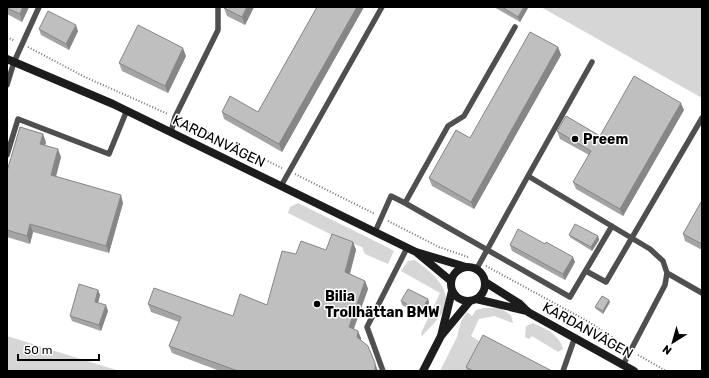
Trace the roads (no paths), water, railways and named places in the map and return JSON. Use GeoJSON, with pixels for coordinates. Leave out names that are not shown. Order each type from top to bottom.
{"type":"FeatureCollection","features":[{"type":"Feature","properties":{"kind":"street","name":"KARDANVÄGEN"},"geometry":{"type":"LineString","coordinates":[[10,60],[127,110],[407,248],[466,268]]}},
{"type":"Feature","properties":{"kind":"street","name":"KARDANVÄGEN"},"geometry":{"type":"LineString","coordinates":[[416,252],[451,281]]}},
{"type":"Feature","properties":{"kind":"street"},"geometry":{"type":"LineString","coordinates":[[423,371],[441,336],[452,292],[451,281],[456,272],[466,268],[478,266],[485,282],[483,293],[473,300],[441,336]]}},
{"type":"Feature","properties":{"kind":"street","name":"KARDANVÄGEN"},"geometry":{"type":"LineString","coordinates":[[485,282],[520,304],[528,312],[634,371]]}},
{"type":"Feature","properties":{"kind":"street"},"geometry":{"type":"LineString","coordinates":[[452,292],[460,299],[473,300]]}},
{"type":"Feature","properties":{"kind":"street","name":"KARDANVÄGEN"},"geometry":{"type":"LineString","coordinates":[[473,300],[528,312]]}},
{"type":"Feature","properties":{"kind":"lane"},"geometry":{"type":"LineString","coordinates":[[7,85],[10,60],[23,45],[39,7]]}},
{"type":"Feature","properties":{"kind":"lane"},"geometry":{"type":"LineString","coordinates":[[171,132],[175,117],[218,30],[217,7]]}},
{"type":"Feature","properties":{"kind":"lane"},"geometry":{"type":"LineString","coordinates":[[281,186],[382,7]]}},
{"type":"Feature","properties":{"kind":"lane"},"geometry":{"type":"LineString","coordinates":[[405,203],[448,126],[464,116],[515,27]]}},
{"type":"Feature","properties":{"kind":"lane"},"geometry":{"type":"LineString","coordinates":[[478,266],[486,249],[592,62]]}},
{"type":"Feature","properties":{"kind":"lane"},"geometry":{"type":"LineString","coordinates":[[7,155],[18,119],[109,154],[127,110]]}},
{"type":"Feature","properties":{"kind":"lane"},"geometry":{"type":"LineString","coordinates":[[586,271],[606,282],[702,118]]}},
{"type":"Feature","properties":{"kind":"lane"},"geometry":{"type":"LineString","coordinates":[[528,176],[650,249],[663,261],[667,273],[665,285],[623,365]]}},
{"type":"Feature","properties":{"kind":"lane"},"geometry":{"type":"LineString","coordinates":[[375,232],[391,196],[570,297],[612,226]]}},
{"type":"Feature","properties":{"kind":"lane"},"geometry":{"type":"LineString","coordinates":[[383,371],[367,327],[407,248]]}},
{"type":"Feature","properties":{"kind":"lane"},"geometry":{"type":"LineString","coordinates":[[667,273],[702,293]]}},
{"type":"Feature","properties":{"kind":"lane"},"geometry":{"type":"LineString","coordinates":[[563,371],[575,338]]}},
{"type":"Feature","properties":{"kind":"place","name":"Preem"},"geometry":{"type":"Point","coordinates":[575,139]}},
{"type":"Feature","properties":{"kind":"place","name":"Bilia Trollhättan BMW"},"geometry":{"type":"Point","coordinates":[317,304]}}]}
